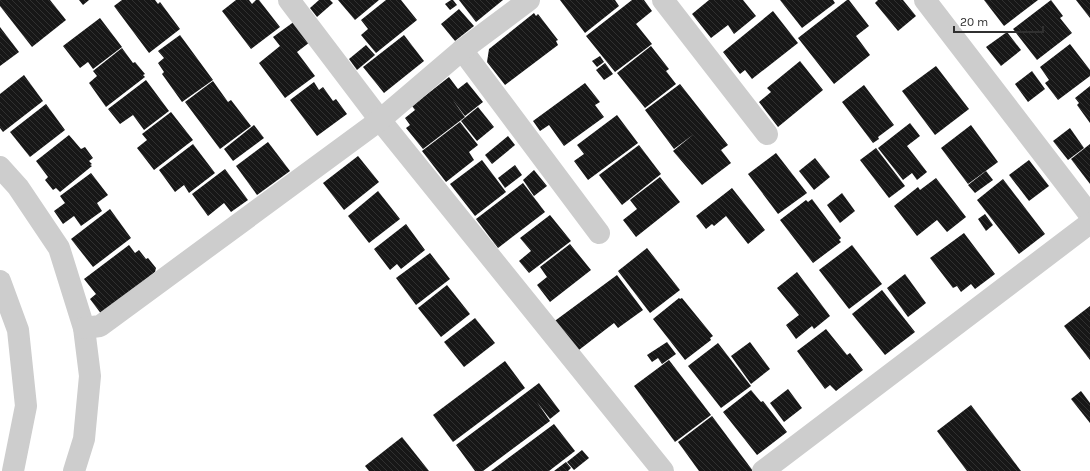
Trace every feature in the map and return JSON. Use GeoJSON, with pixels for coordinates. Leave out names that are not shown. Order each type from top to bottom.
{"type":"FeatureCollection","features":[{"type":"Feature","properties":{"kind":"street"},"geometry":{"type":"LineString","coordinates":[[289,0],[380,120],[663,471]]}},
{"type":"Feature","properties":{"kind":"street"},"geometry":{"type":"LineString","coordinates":[[84,328],[100,326],[380,120],[462,50],[529,0]]}},
{"type":"Feature","properties":{"kind":"street"},"geometry":{"type":"LineString","coordinates":[[663,0],[767,134]]}},
{"type":"Feature","properties":{"kind":"street"},"geometry":{"type":"LineString","coordinates":[[925,0],[1090,215]]}},
{"type":"Feature","properties":{"kind":"street"},"geometry":{"type":"LineString","coordinates":[[462,50],[598,233]]}},
{"type":"Feature","properties":{"kind":"street"},"geometry":{"type":"LineString","coordinates":[[0,167],[18,187],[59,248],[84,328],[90,376],[84,439],[74,471]]}},
{"type":"Feature","properties":{"kind":"street"},"geometry":{"type":"LineString","coordinates":[[763,471],[1090,223]]}},
{"type":"Feature","properties":{"kind":"street"},"geometry":{"type":"LineString","coordinates":[[0,282],[18,330],[26,406],[13,471]]}},
{"type":"Feature","properties":{"kind":"building"},"geometry":{"type":"Polygon","coordinates":[[[0,0],[50,0],[66,20],[32,47],[0,6],[0,0]]]}},
{"type":"Feature","properties":{"kind":"building"},"geometry":{"type":"Polygon","coordinates":[[[79,0],[89,0],[83,5],[79,0]]]}},
{"type":"Feature","properties":{"kind":"building"},"geometry":{"type":"Polygon","coordinates":[[[122,0],[155,0],[158,4],[160,2],[180,29],[149,53],[114,6],[122,0]]]}},
{"type":"Feature","properties":{"kind":"building"},"geometry":{"type":"Polygon","coordinates":[[[236,0],[249,0],[252,4],[256,0],[259,0],[280,27],[251,49],[222,11],[236,0]]]}},
{"type":"Feature","properties":{"kind":"building"},"geometry":{"type":"Polygon","coordinates":[[[319,0],[330,0],[333,3],[317,17],[310,8],[319,0]]]}},
{"type":"Feature","properties":{"kind":"building"},"geometry":{"type":"Polygon","coordinates":[[[338,0],[379,0],[355,20],[338,0]]]}},
{"type":"Feature","properties":{"kind":"building"},"geometry":{"type":"Polygon","coordinates":[[[386,0],[401,0],[417,20],[376,53],[361,35],[368,29],[361,20],[386,0]]]}},
{"type":"Feature","properties":{"kind":"building"},"geometry":{"type":"Polygon","coordinates":[[[453,0],[457,5],[450,10],[445,4],[453,0]]]}},
{"type":"Feature","properties":{"kind":"building"},"geometry":{"type":"Polygon","coordinates":[[[459,0],[503,0],[476,22],[459,0]]]}},
{"type":"Feature","properties":{"kind":"building"},"geometry":{"type":"Polygon","coordinates":[[[560,0],[615,0],[619,6],[585,33],[560,0]]]}},
{"type":"Feature","properties":{"kind":"building"},"geometry":{"type":"Polygon","coordinates":[[[632,0],[644,0],[652,11],[636,24],[652,44],[615,72],[586,36],[632,0]]]}},
{"type":"Feature","properties":{"kind":"building"},"geometry":{"type":"Polygon","coordinates":[[[709,0],[743,0],[756,16],[734,34],[728,25],[711,38],[692,14],[709,0]]]}},
{"type":"Feature","properties":{"kind":"building"},"geometry":{"type":"Polygon","coordinates":[[[780,0],[833,0],[835,3],[802,28],[780,0]]]}},
{"type":"Feature","properties":{"kind":"building"},"geometry":{"type":"Polygon","coordinates":[[[849,0],[869,26],[856,36],[870,55],[834,84],[798,38],[849,0]]]}},
{"type":"Feature","properties":{"kind":"building"},"geometry":{"type":"Polygon","coordinates":[[[878,0],[903,0],[916,16],[898,31],[875,3],[878,0]]]}},
{"type":"Feature","properties":{"kind":"building"},"geometry":{"type":"Polygon","coordinates":[[[984,0],[1038,0],[1004,26],[984,0]]]}},
{"type":"Feature","properties":{"kind":"building"},"geometry":{"type":"Polygon","coordinates":[[[1051,0],[1063,16],[1060,18],[1072,33],[1037,60],[1013,29],[1051,0]]]}},
{"type":"Feature","properties":{"kind":"building"},"geometry":{"type":"Polygon","coordinates":[[[1076,0],[1090,0],[1090,18],[1076,0]]]}},
{"type":"Feature","properties":{"kind":"building"},"geometry":{"type":"Polygon","coordinates":[[[459,9],[474,26],[455,41],[441,24],[459,9]]]}},
{"type":"Feature","properties":{"kind":"building"},"geometry":{"type":"Polygon","coordinates":[[[773,11],[798,43],[752,79],[745,70],[740,74],[723,52],[773,11]]]}},
{"type":"Feature","properties":{"kind":"building"},"geometry":{"type":"Polygon","coordinates":[[[534,13],[536,16],[538,14],[558,40],[556,41],[558,45],[505,85],[487,62],[489,49],[534,13]]]}},
{"type":"Feature","properties":{"kind":"building"},"geometry":{"type":"Polygon","coordinates":[[[100,18],[122,47],[93,69],[88,62],[80,68],[63,46],[100,18]]]}},
{"type":"Feature","properties":{"kind":"building"},"geometry":{"type":"Polygon","coordinates":[[[295,21],[310,42],[297,52],[315,76],[285,98],[259,63],[280,46],[273,37],[295,21]]]}},
{"type":"Feature","properties":{"kind":"building"},"geometry":{"type":"Polygon","coordinates":[[[0,27],[19,52],[0,66],[0,27]]]}},
{"type":"Feature","properties":{"kind":"building"},"geometry":{"type":"Polygon","coordinates":[[[1007,32],[1021,50],[1001,66],[986,47],[1007,32]]]}},
{"type":"Feature","properties":{"kind":"building"},"geometry":{"type":"Polygon","coordinates":[[[180,35],[213,80],[182,102],[162,74],[164,72],[158,63],[164,58],[158,51],[180,35]]]}},
{"type":"Feature","properties":{"kind":"building"},"geometry":{"type":"Polygon","coordinates":[[[404,35],[424,61],[384,93],[363,67],[404,35]]]}},
{"type":"Feature","properties":{"kind":"building"},"geometry":{"type":"Polygon","coordinates":[[[1070,44],[1090,70],[1090,76],[1058,100],[1045,83],[1049,80],[1040,67],[1070,44]]]}},
{"type":"Feature","properties":{"kind":"building"},"geometry":{"type":"Polygon","coordinates":[[[366,45],[375,55],[357,70],[349,59],[366,45]]]}},
{"type":"Feature","properties":{"kind":"building"},"geometry":{"type":"Polygon","coordinates":[[[651,46],[669,69],[666,71],[676,84],[645,108],[617,73],[651,46]]]}},
{"type":"Feature","properties":{"kind":"building"},"geometry":{"type":"Polygon","coordinates":[[[122,48],[133,63],[135,62],[145,74],[143,75],[145,77],[106,107],[89,83],[97,76],[93,71],[122,48]]]}},
{"type":"Feature","properties":{"kind":"building"},"geometry":{"type":"Polygon","coordinates":[[[600,56],[604,62],[597,67],[592,61],[600,56]]]}},
{"type":"Feature","properties":{"kind":"building"},"geometry":{"type":"Polygon","coordinates":[[[800,61],[823,90],[778,127],[759,102],[771,92],[767,88],[800,61]]]}},
{"type":"Feature","properties":{"kind":"building"},"geometry":{"type":"Polygon","coordinates":[[[605,63],[613,74],[604,80],[596,70],[605,63]]]}},
{"type":"Feature","properties":{"kind":"building"},"geometry":{"type":"Polygon","coordinates":[[[936,66],[969,109],[935,135],[902,91],[936,66]]]}},
{"type":"Feature","properties":{"kind":"building"},"geometry":{"type":"Polygon","coordinates":[[[1032,71],[1045,89],[1028,102],[1015,84],[1032,71]]]}},
{"type":"Feature","properties":{"kind":"building"},"geometry":{"type":"Polygon","coordinates":[[[24,75],[43,101],[3,132],[0,128],[0,94],[24,75]]]}},
{"type":"Feature","properties":{"kind":"building"},"geometry":{"type":"Polygon","coordinates":[[[449,77],[458,89],[467,82],[483,102],[465,116],[452,99],[465,117],[423,149],[406,128],[410,125],[405,118],[415,110],[412,106],[449,77]]]}},
{"type":"Feature","properties":{"kind":"building"},"geometry":{"type":"Polygon","coordinates":[[[146,80],[169,111],[144,130],[133,115],[120,124],[108,109],[146,80]]]}},
{"type":"Feature","properties":{"kind":"building"},"geometry":{"type":"Polygon","coordinates":[[[213,81],[228,102],[231,100],[251,126],[220,149],[185,102],[213,81]]]}},
{"type":"Feature","properties":{"kind":"building"},"geometry":{"type":"Polygon","coordinates":[[[314,82],[319,90],[323,87],[333,101],[336,99],[347,114],[317,136],[290,100],[314,82]]]}},
{"type":"Feature","properties":{"kind":"building"},"geometry":{"type":"Polygon","coordinates":[[[585,83],[600,102],[595,105],[604,117],[564,146],[549,125],[540,131],[533,121],[585,83]]]}},
{"type":"Feature","properties":{"kind":"building"},"geometry":{"type":"Polygon","coordinates":[[[680,84],[728,145],[721,150],[731,163],[702,185],[673,151],[694,134],[674,149],[645,110],[680,84]]]}},
{"type":"Feature","properties":{"kind":"building"},"geometry":{"type":"Polygon","coordinates":[[[864,85],[894,125],[878,137],[879,139],[873,143],[842,102],[864,85]]]}},
{"type":"Feature","properties":{"kind":"building"},"geometry":{"type":"Polygon","coordinates":[[[1090,86],[1090,123],[1077,105],[1079,103],[1075,98],[1090,86]]]}},
{"type":"Feature","properties":{"kind":"building"},"geometry":{"type":"Polygon","coordinates":[[[46,104],[65,130],[30,157],[10,132],[46,104]]]}},
{"type":"Feature","properties":{"kind":"building"},"geometry":{"type":"Polygon","coordinates":[[[478,107],[494,127],[477,141],[461,121],[478,107]]]}},
{"type":"Feature","properties":{"kind":"building"},"geometry":{"type":"Polygon","coordinates":[[[171,112],[193,140],[154,170],[137,148],[147,140],[142,134],[171,112]]]}},
{"type":"Feature","properties":{"kind":"building"},"geometry":{"type":"Polygon","coordinates":[[[617,115],[638,143],[588,180],[574,161],[584,154],[577,145],[617,115]]]}},
{"type":"Feature","properties":{"kind":"building"},"geometry":{"type":"Polygon","coordinates":[[[460,122],[478,145],[469,152],[474,160],[446,182],[422,151],[460,122]]]}},
{"type":"Feature","properties":{"kind":"building"},"geometry":{"type":"Polygon","coordinates":[[[910,123],[920,136],[907,146],[927,172],[917,180],[912,173],[903,180],[878,148],[910,123]]]}},
{"type":"Feature","properties":{"kind":"building"},"geometry":{"type":"Polygon","coordinates":[[[254,125],[264,138],[233,161],[224,149],[254,125]]]}},
{"type":"Feature","properties":{"kind":"building"},"geometry":{"type":"Polygon","coordinates":[[[971,125],[998,162],[968,184],[941,148],[971,125]]]}},
{"type":"Feature","properties":{"kind":"building"},"geometry":{"type":"Polygon","coordinates":[[[1070,128],[1084,148],[1068,160],[1053,141],[1070,128]]]}},
{"type":"Feature","properties":{"kind":"building"},"geometry":{"type":"Polygon","coordinates":[[[69,135],[81,149],[85,147],[93,158],[89,161],[92,164],[90,165],[92,166],[60,192],[56,188],[53,190],[45,180],[48,177],[36,161],[69,135]]]}},
{"type":"Feature","properties":{"kind":"building"},"geometry":{"type":"Polygon","coordinates":[[[508,136],[515,145],[492,164],[485,155],[508,136]]]}},
{"type":"Feature","properties":{"kind":"building"},"geometry":{"type":"Polygon","coordinates":[[[268,142],[290,171],[257,195],[236,166],[268,142]]]}},
{"type":"Feature","properties":{"kind":"building"},"geometry":{"type":"Polygon","coordinates":[[[193,144],[215,173],[189,193],[184,185],[175,192],[159,170],[193,144]]]}},
{"type":"Feature","properties":{"kind":"building"},"geometry":{"type":"Polygon","coordinates":[[[1090,144],[1090,184],[1071,159],[1090,144]]]}},
{"type":"Feature","properties":{"kind":"building"},"geometry":{"type":"Polygon","coordinates":[[[639,145],[661,174],[622,205],[599,175],[639,145]]]}},
{"type":"Feature","properties":{"kind":"building"},"geometry":{"type":"Polygon","coordinates":[[[876,148],[905,186],[889,198],[860,160],[876,148]]]}},
{"type":"Feature","properties":{"kind":"building"},"geometry":{"type":"Polygon","coordinates":[[[776,153],[807,193],[778,214],[748,174],[776,153]]]}},
{"type":"Feature","properties":{"kind":"building"},"geometry":{"type":"Polygon","coordinates":[[[358,156],[379,182],[344,210],[323,183],[358,156]]]}},
{"type":"Feature","properties":{"kind":"building"},"geometry":{"type":"Polygon","coordinates":[[[815,158],[830,177],[814,190],[799,171],[815,158]]]}},
{"type":"Feature","properties":{"kind":"building"},"geometry":{"type":"Polygon","coordinates":[[[482,160],[506,192],[475,216],[450,184],[482,160]]]}},
{"type":"Feature","properties":{"kind":"building"},"geometry":{"type":"Polygon","coordinates":[[[1029,160],[1049,186],[1029,201],[1009,175],[1029,160]]]}},
{"type":"Feature","properties":{"kind":"building"},"geometry":{"type":"Polygon","coordinates":[[[515,165],[522,175],[505,188],[498,178],[515,165]]]}},
{"type":"Feature","properties":{"kind":"building"},"geometry":{"type":"Polygon","coordinates":[[[225,169],[248,200],[231,212],[224,203],[208,216],[192,194],[225,169]]]}},
{"type":"Feature","properties":{"kind":"building"},"geometry":{"type":"Polygon","coordinates":[[[534,170],[547,186],[534,196],[523,180],[534,170]]]}},
{"type":"Feature","properties":{"kind":"building"},"geometry":{"type":"Polygon","coordinates":[[[986,171],[993,180],[975,193],[968,185],[986,171]]]}},
{"type":"Feature","properties":{"kind":"building"},"geometry":{"type":"Polygon","coordinates":[[[91,173],[108,195],[97,203],[102,211],[81,226],[74,216],[63,224],[54,211],[65,203],[60,196],[91,173]]]}},
{"type":"Feature","properties":{"kind":"building"},"geometry":{"type":"Polygon","coordinates":[[[660,177],[680,202],[636,237],[623,220],[637,209],[630,200],[660,177]]]}},
{"type":"Feature","properties":{"kind":"building"},"geometry":{"type":"Polygon","coordinates":[[[936,178],[966,217],[947,232],[937,220],[917,236],[894,206],[918,187],[920,190],[936,178]]]}},
{"type":"Feature","properties":{"kind":"building"},"geometry":{"type":"Polygon","coordinates":[[[1003,179],[1045,234],[1019,254],[977,200],[1003,179]]]}},
{"type":"Feature","properties":{"kind":"building"},"geometry":{"type":"Polygon","coordinates":[[[523,183],[545,212],[498,248],[476,219],[523,183]]]}},
{"type":"Feature","properties":{"kind":"building"},"geometry":{"type":"Polygon","coordinates":[[[732,188],[765,230],[748,244],[726,216],[714,226],[712,224],[706,229],[696,216],[732,188]]]}},
{"type":"Feature","properties":{"kind":"building"},"geometry":{"type":"Polygon","coordinates":[[[378,191],[400,219],[369,243],[348,216],[378,191]]]}},
{"type":"Feature","properties":{"kind":"building"},"geometry":{"type":"Polygon","coordinates":[[[842,193],[855,211],[840,223],[827,205],[842,193]]]}},
{"type":"Feature","properties":{"kind":"building"},"geometry":{"type":"Polygon","coordinates":[[[812,199],[841,238],[839,240],[841,242],[813,263],[780,220],[806,200],[808,202],[812,199]]]}},
{"type":"Feature","properties":{"kind":"building"},"geometry":{"type":"Polygon","coordinates":[[[110,209],[131,238],[93,267],[71,239],[110,209]]]}},
{"type":"Feature","properties":{"kind":"building"},"geometry":{"type":"Polygon","coordinates":[[[985,214],[993,225],[986,231],[978,219],[985,214]]]}},
{"type":"Feature","properties":{"kind":"building"},"geometry":{"type":"Polygon","coordinates":[[[550,215],[571,241],[529,273],[519,261],[531,251],[520,238],[550,215]]]}},
{"type":"Feature","properties":{"kind":"building"},"geometry":{"type":"Polygon","coordinates":[[[406,224],[425,250],[401,269],[397,264],[390,270],[374,249],[406,224]]]}},
{"type":"Feature","properties":{"kind":"building"},"geometry":{"type":"Polygon","coordinates":[[[964,233],[995,274],[975,289],[971,284],[961,292],[957,286],[953,288],[930,258],[964,233]]]}},
{"type":"Feature","properties":{"kind":"building"},"geometry":{"type":"Polygon","coordinates":[[[570,244],[591,270],[550,302],[537,285],[547,277],[540,267],[570,244]]]}},
{"type":"Feature","properties":{"kind":"building"},"geometry":{"type":"Polygon","coordinates":[[[129,245],[135,253],[139,250],[146,259],[148,258],[156,268],[155,272],[102,315],[90,299],[96,294],[84,279],[129,245]]]}},
{"type":"Feature","properties":{"kind":"building"},"geometry":{"type":"Polygon","coordinates":[[[852,245],[882,284],[849,309],[819,270],[852,245]]]}},
{"type":"Feature","properties":{"kind":"building"},"geometry":{"type":"Polygon","coordinates":[[[647,248],[680,290],[650,313],[618,271],[647,248]]]}},
{"type":"Feature","properties":{"kind":"building"},"geometry":{"type":"Polygon","coordinates":[[[430,253],[450,279],[416,305],[396,278],[430,253]]]}},
{"type":"Feature","properties":{"kind":"building"},"geometry":{"type":"Polygon","coordinates":[[[797,272],[830,316],[814,329],[812,326],[796,339],[786,325],[799,315],[777,288],[797,272]]]}},
{"type":"Feature","properties":{"kind":"building"},"geometry":{"type":"Polygon","coordinates":[[[905,274],[926,303],[908,317],[887,288],[905,274]]]}},
{"type":"Feature","properties":{"kind":"building"},"geometry":{"type":"Polygon","coordinates":[[[617,275],[643,310],[618,328],[614,323],[575,353],[552,323],[617,275]]]}},
{"type":"Feature","properties":{"kind":"building"},"geometry":{"type":"Polygon","coordinates":[[[447,285],[470,314],[441,337],[418,308],[447,285]]]}},
{"type":"Feature","properties":{"kind":"building"},"geometry":{"type":"Polygon","coordinates":[[[882,290],[915,332],[885,355],[852,314],[882,290]]]}},
{"type":"Feature","properties":{"kind":"building"},"geometry":{"type":"Polygon","coordinates":[[[679,298],[682,298],[713,336],[710,338],[711,340],[685,360],[653,319],[679,298]]]}},
{"type":"Feature","properties":{"kind":"building"},"geometry":{"type":"Polygon","coordinates":[[[1090,306],[1090,360],[1064,326],[1090,306]]]}},
{"type":"Feature","properties":{"kind":"building"},"geometry":{"type":"Polygon","coordinates":[[[475,318],[495,343],[464,367],[444,342],[475,318]]]}},
{"type":"Feature","properties":{"kind":"building"},"geometry":{"type":"Polygon","coordinates":[[[826,329],[847,355],[850,353],[863,370],[836,391],[830,385],[825,389],[797,351],[826,329]]]}},
{"type":"Feature","properties":{"kind":"building"},"geometry":{"type":"Polygon","coordinates":[[[667,342],[676,354],[662,364],[658,358],[652,362],[647,355],[667,342]]]}},
{"type":"Feature","properties":{"kind":"building"},"geometry":{"type":"Polygon","coordinates":[[[750,342],[770,369],[751,384],[731,356],[750,342]]]}},
{"type":"Feature","properties":{"kind":"building"},"geometry":{"type":"Polygon","coordinates":[[[718,343],[751,386],[721,408],[688,366],[718,343]]]}},
{"type":"Feature","properties":{"kind":"building"},"geometry":{"type":"Polygon","coordinates":[[[669,360],[711,415],[675,442],[634,386],[669,360]]]}},
{"type":"Feature","properties":{"kind":"building"},"geometry":{"type":"Polygon","coordinates":[[[505,361],[525,388],[453,442],[433,415],[505,361]]]}},
{"type":"Feature","properties":{"kind":"building"},"geometry":{"type":"Polygon","coordinates":[[[539,383],[560,411],[550,419],[537,402],[550,421],[483,471],[475,471],[456,445],[539,383]]]}},
{"type":"Feature","properties":{"kind":"building"},"geometry":{"type":"Polygon","coordinates":[[[788,389],[802,408],[784,422],[770,403],[788,389]]]}},
{"type":"Feature","properties":{"kind":"building"},"geometry":{"type":"Polygon","coordinates":[[[751,390],[761,402],[763,401],[787,432],[757,455],[723,412],[751,390]]]}},
{"type":"Feature","properties":{"kind":"building"},"geometry":{"type":"Polygon","coordinates":[[[1081,391],[1090,403],[1090,423],[1071,399],[1081,391]]]}},
{"type":"Feature","properties":{"kind":"building"},"geometry":{"type":"Polygon","coordinates":[[[971,405],[1021,471],[967,471],[937,431],[971,405]]]}},
{"type":"Feature","properties":{"kind":"building"},"geometry":{"type":"Polygon","coordinates":[[[712,416],[753,471],[699,471],[678,442],[712,416]]]}},
{"type":"Feature","properties":{"kind":"building"},"geometry":{"type":"Polygon","coordinates":[[[554,424],[575,451],[549,471],[491,471],[554,424]]]}},
{"type":"Feature","properties":{"kind":"building"},"geometry":{"type":"Polygon","coordinates":[[[402,437],[429,471],[369,471],[365,466],[402,437]]]}},
{"type":"Feature","properties":{"kind":"building"},"geometry":{"type":"Polygon","coordinates":[[[582,450],[589,458],[574,470],[567,462],[582,450]]]}},
{"type":"Feature","properties":{"kind":"building"},"geometry":{"type":"Polygon","coordinates":[[[566,462],[571,468],[568,471],[554,471],[566,462]]]}}]}
